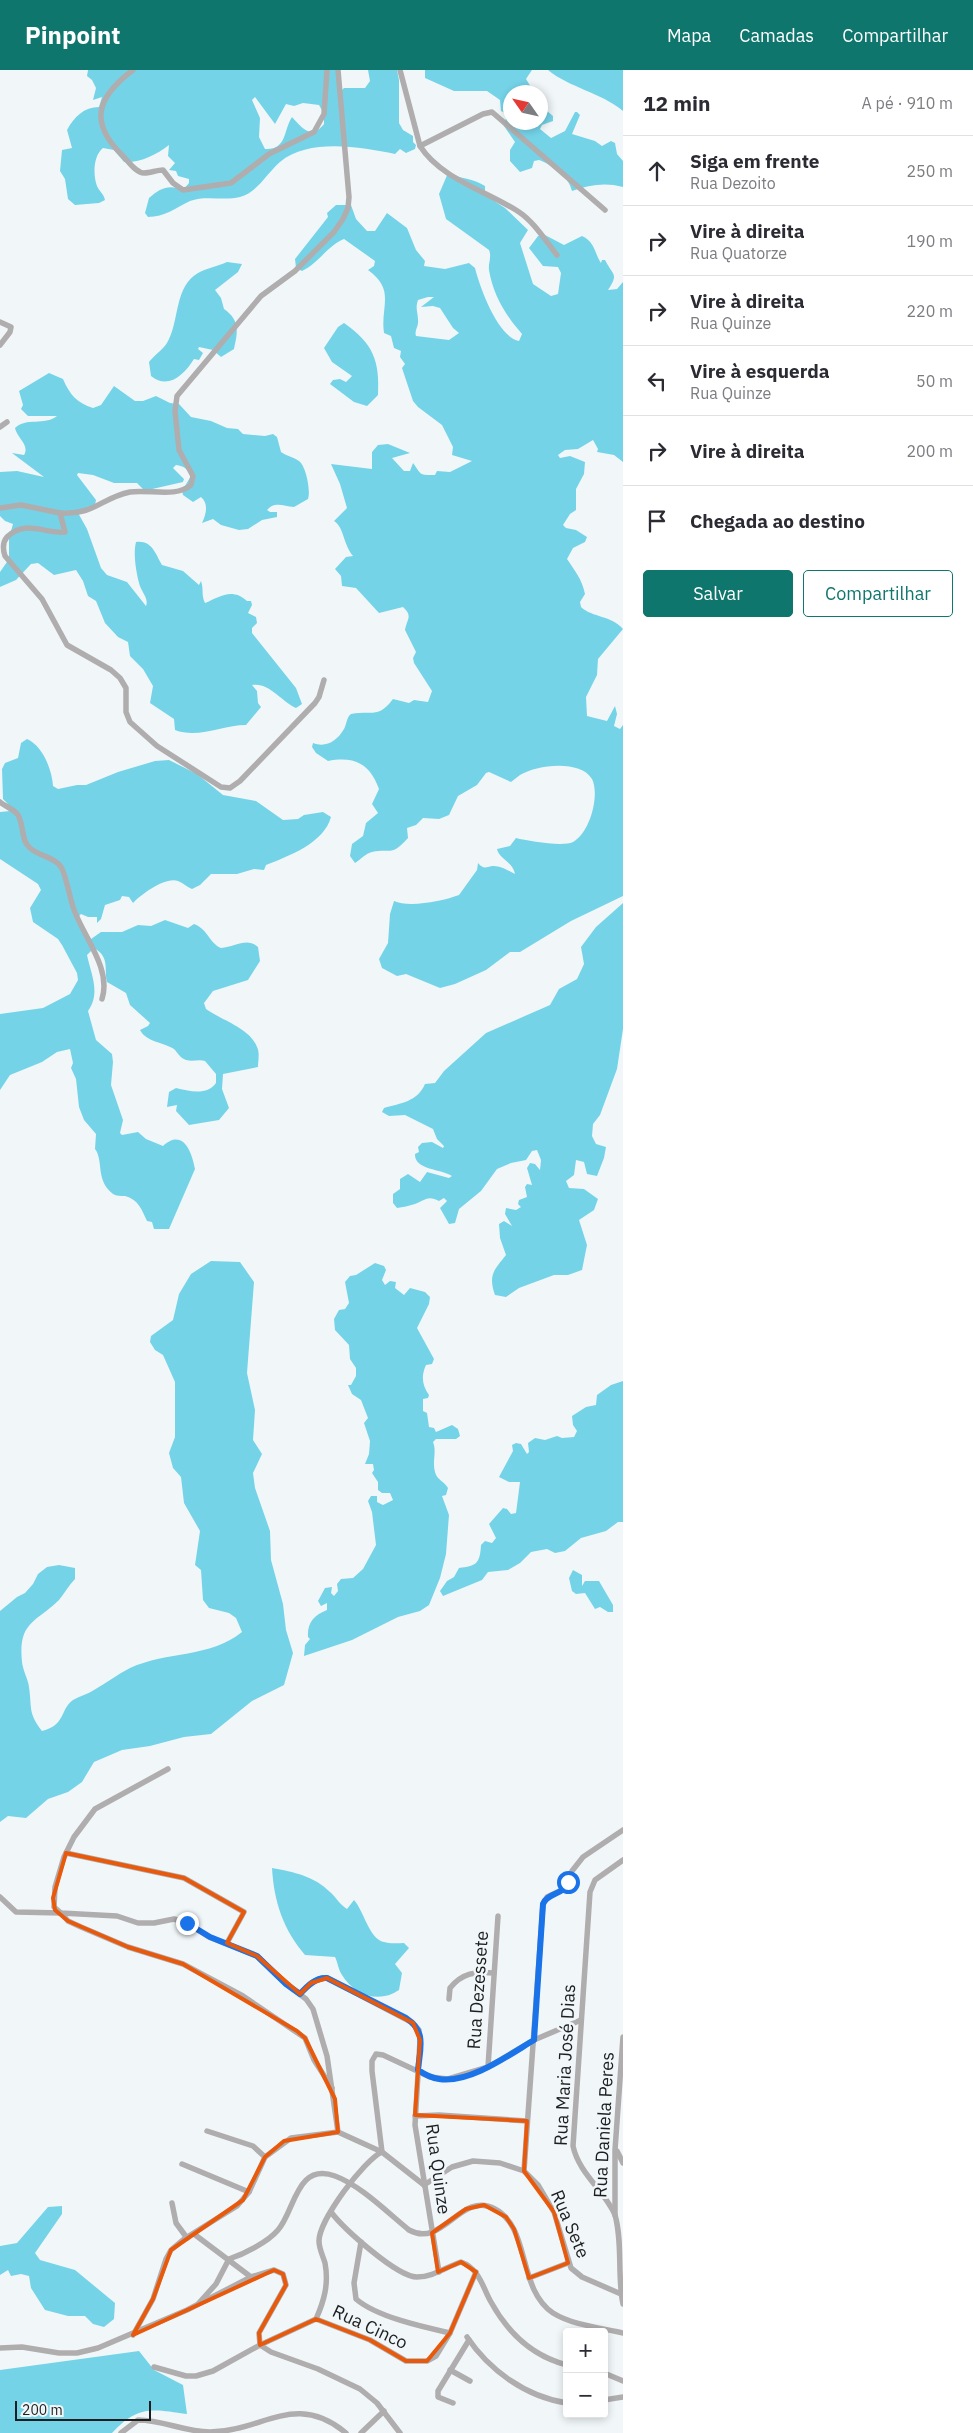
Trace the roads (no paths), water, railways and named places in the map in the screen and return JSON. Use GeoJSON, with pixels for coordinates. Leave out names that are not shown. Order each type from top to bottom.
{"type":"FeatureCollection","features":[{"type":"Feature","properties":{"kind":"street"},"geometry":{"type":"LineString","coordinates":[[133,70],[116,84],[105,97],[101,110],[103,128],[119,152],[138,171],[144,173],[163,170],[173,183],[183,190],[231,182],[269,154],[314,132],[324,114],[327,70]]}},
{"type":"Feature","properties":{"kind":"street"},"geometry":{"type":"LineString","coordinates":[[0,508],[21,505],[60,513],[83,512],[129,492],[176,491],[191,485],[193,476],[179,450],[175,412],[177,396],[261,296],[295,271],[334,232],[348,208],[349,197],[338,70]]}},
{"type":"Feature","properties":{"kind":"street"},"geometry":{"type":"LineString","coordinates":[[400,70],[420,146],[427,156],[454,177],[519,212],[534,225],[557,255]]}},
{"type":"Feature","properties":{"kind":"street"},"geometry":{"type":"LineString","coordinates":[[420,146],[483,114],[492,112],[605,210]]}},
{"type":"Feature","properties":{"kind":"street"},"geometry":{"type":"LineString","coordinates":[[0,322],[11,327],[10,332],[0,345]]}},
{"type":"Feature","properties":{"kind":"street"},"geometry":{"type":"LineString","coordinates":[[0,427],[7,422]]}},
{"type":"Feature","properties":{"kind":"street"},"geometry":{"type":"LineString","coordinates":[[60,513],[65,532],[36,528],[21,529],[5,540],[3,551],[5,556],[42,599],[67,645],[111,670],[120,678],[126,688],[126,712],[130,722],[157,746],[213,782],[226,789],[234,787],[240,782],[320,697],[324,680]]}},
{"type":"Feature","properties":{"kind":"street"},"geometry":{"type":"LineString","coordinates":[[0,802],[17,814],[26,844],[30,849],[57,863],[63,869],[74,909],[93,945],[103,976],[105,989],[102,999]]}},
{"type":"Feature","properties":{"kind":"street"},"geometry":{"type":"LineString","coordinates":[[168,1768],[95,1809],[74,1837],[66,1853],[53,1898],[56,1910],[68,1921],[80,1927],[128,1947],[183,1964],[243,1996],[305,2038],[314,2060],[333,2090]]}},
{"type":"Feature","properties":{"kind":"street"},"geometry":{"type":"LineString","coordinates":[[133,2335],[153,2299],[168,2255],[187,2238],[237,2206],[249,2192],[265,2157],[291,2138],[338,2132],[382,2152],[424,2185],[452,2167],[473,2161],[500,2163],[524,2171],[544,1901],[564,1889],[572,1871],[583,1857],[623,1830]]}},
{"type":"Feature","properties":{"kind":"street"},"geometry":{"type":"LineString","coordinates":[[66,1853],[184,1878],[213,1894],[244,1912],[227,1943]]}},
{"type":"Feature","properties":{"kind":"street","name":"Rua Maria José Dias"},"geometry":{"type":"LineString","coordinates":[[623,1860],[595,1880],[590,1892],[573,2146],[578,2162],[615,2215],[620,2244],[623,2304]]}},
{"type":"Feature","properties":{"kind":"street"},"geometry":{"type":"LineString","coordinates":[[0,1897],[16,1912],[117,1916],[130,1922],[148,1924],[174,1919],[187,1923],[210,1937],[257,1956],[310,2004],[316,2016],[327,2056],[338,2132]]}},
{"type":"Feature","properties":{"kind":"street","name":"Rua Dezessete"},"geometry":{"type":"LineString","coordinates":[[488,2067],[498,1916]]}},
{"type":"Feature","properties":{"kind":"street"},"geometry":{"type":"LineString","coordinates":[[448,1999],[450,1988],[466,1976],[476,1971],[494,1973]]}},
{"type":"Feature","properties":{"kind":"street","name":"Rua Quinze"},"geometry":{"type":"LineString","coordinates":[[300,1994],[311,1983],[320,1978],[327,1978],[406,2018],[416,2026],[420,2034],[415,2116],[416,2134],[439,2272]]}},
{"type":"Feature","properties":{"kind":"street"},"geometry":{"type":"LineString","coordinates":[[382,2152],[372,2071],[372,2061],[376,2054],[383,2055],[430,2077],[448,2079],[488,2067],[534,2040],[581,2020]]}},
{"type":"Feature","properties":{"kind":"street","name":"Rua Daniela Peres"},"geometry":{"type":"LineString","coordinates":[[615,2215],[616,2150],[623,2037]]}},
{"type":"Feature","properties":{"kind":"street"},"geometry":{"type":"LineString","coordinates":[[415,2116],[439,2114],[527,2121]]}},
{"type":"Feature","properties":{"kind":"street"},"geometry":{"type":"LineString","coordinates":[[207,2131],[253,2146],[265,2157]]}},
{"type":"Feature","properties":{"kind":"street"},"geometry":{"type":"LineString","coordinates":[[616,2150],[623,2163]]}},
{"type":"Feature","properties":{"kind":"street"},"geometry":{"type":"LineString","coordinates":[[154,2367],[186,2376],[196,2376],[213,2371],[260,2344],[316,2319],[325,2296],[326,2280],[319,2238],[331,2212],[351,2184],[372,2157],[382,2152]]}},
{"type":"Feature","properties":{"kind":"street"},"geometry":{"type":"LineString","coordinates":[[182,2164],[249,2192]]}},
{"type":"Feature","properties":{"kind":"street","name":"Rua Sete"},"geometry":{"type":"LineString","coordinates":[[524,2171],[538,2186],[554,2212],[568,2263],[582,2277],[621,2294]]}},
{"type":"Feature","properties":{"kind":"street"},"geometry":{"type":"LineString","coordinates":[[198,2304],[216,2284],[229,2259],[276,2233],[297,2191],[306,2180],[324,2173],[337,2176],[351,2184],[409,2230],[418,2234],[432,2233],[473,2206],[484,2205],[496,2209],[506,2217],[514,2229],[534,2292],[552,2312],[564,2318],[623,2333]]}},
{"type":"Feature","properties":{"kind":"street"},"geometry":{"type":"LineString","coordinates":[[172,2203],[176,2223],[187,2238]]}},
{"type":"Feature","properties":{"kind":"street"},"geometry":{"type":"LineString","coordinates":[[331,2212],[361,2242],[399,2270],[413,2276],[428,2276],[461,2262],[476,2272],[491,2302],[513,2335],[535,2353],[553,2362],[563,2364]]}},
{"type":"Feature","properties":{"kind":"street"},"geometry":{"type":"LineString","coordinates":[[194,2234],[252,2277]]}},
{"type":"Feature","properties":{"kind":"street"},"geometry":{"type":"LineString","coordinates":[[361,2242],[354,2283],[356,2299],[362,2304],[404,2322],[450,2333]]}},
{"type":"Feature","properties":{"kind":"street"},"geometry":{"type":"LineString","coordinates":[[529,2278],[568,2263]]}},
{"type":"Feature","properties":{"kind":"street"},"geometry":{"type":"LineString","coordinates":[[0,2348],[13,2346],[59,2353],[77,2353],[98,2348],[133,2335],[252,2277],[274,2270],[283,2274],[286,2280],[284,2289],[259,2333],[260,2344],[271,2352],[318,2369],[360,2388],[372,2397],[400,2433]]}},
{"type":"Feature","properties":{"kind":"street","name":"Rua Cinco"},"geometry":{"type":"LineString","coordinates":[[316,2319],[356,2334],[406,2360],[413,2362],[427,2361],[436,2356],[450,2333],[476,2272]]}},
{"type":"Feature","properties":{"kind":"street"},"geometry":{"type":"LineString","coordinates":[[453,2403],[440,2398],[438,2394],[468,2338],[505,2377],[536,2394],[563,2402]]}},
{"type":"Feature","properties":{"kind":"street"},"geometry":{"type":"LineString","coordinates":[[450,2370],[470,2381]]}},
{"type":"Feature","properties":{"kind":"street"},"geometry":{"type":"LineString","coordinates":[[608,2374],[623,2380]]}},
{"type":"Feature","properties":{"kind":"street"},"geometry":{"type":"LineString","coordinates":[[608,2399],[623,2397]]}},
{"type":"Feature","properties":{"kind":"street"},"geometry":{"type":"LineString","coordinates":[[121,2433],[138,2420],[187,2431],[213,2432],[234,2429],[289,2413],[300,2412],[322,2418],[346,2433]]}},
{"type":"Feature","properties":{"kind":"street"},"geometry":{"type":"LineString","coordinates":[[361,2433],[384,2412]]}}]}
